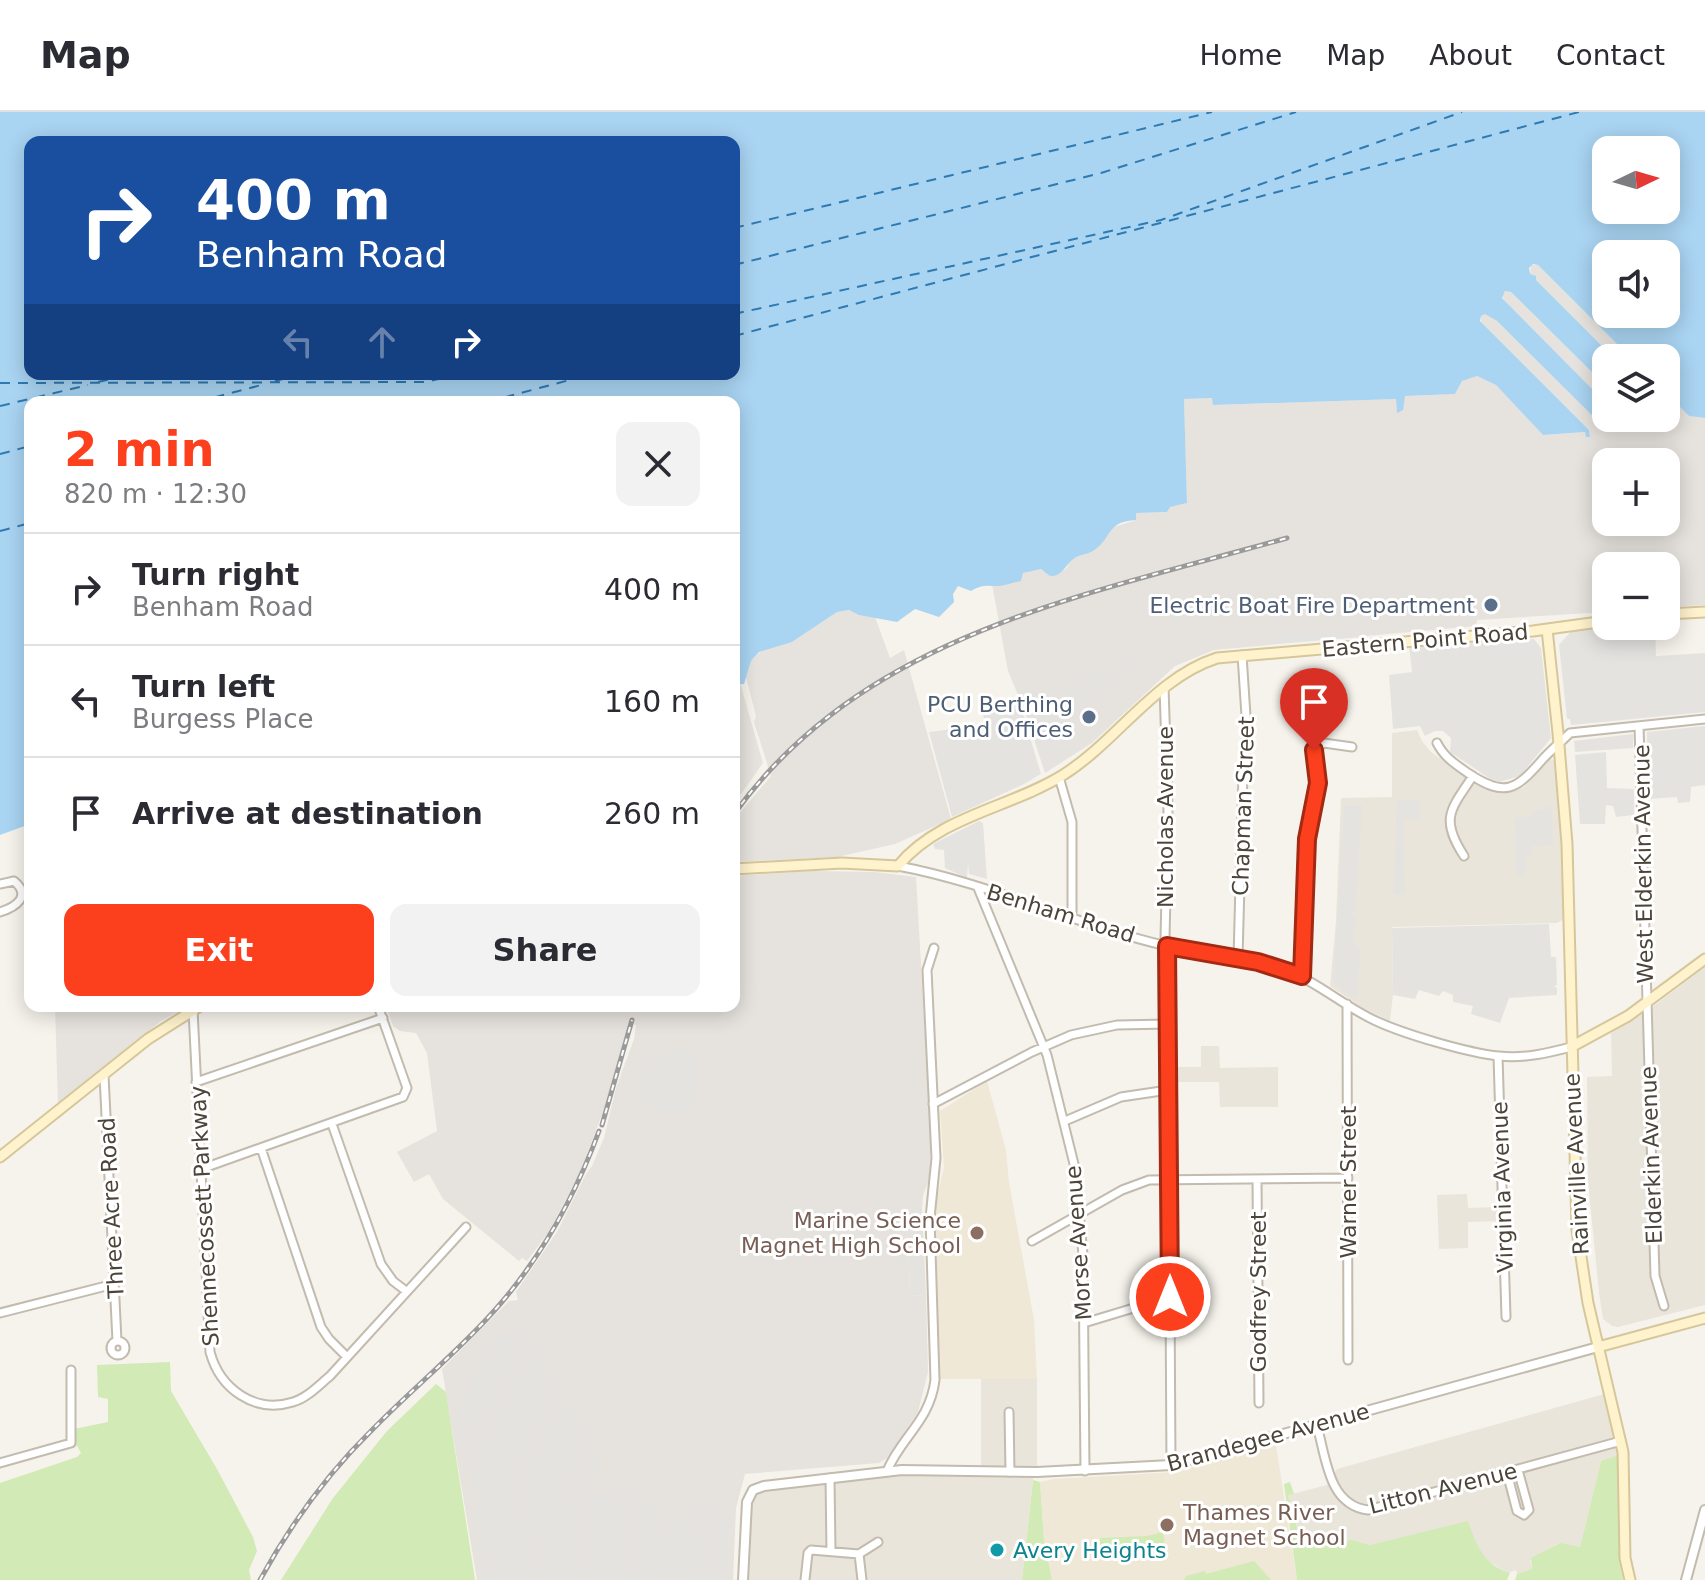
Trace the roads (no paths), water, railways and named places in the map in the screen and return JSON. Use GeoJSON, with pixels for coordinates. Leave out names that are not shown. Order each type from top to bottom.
{"type":"FeatureCollection","features":[{"type":"Feature","properties":{"kind":"main road"},"geometry":{"type":"LineString","coordinates":[[1680,613],[1705,612]]}},
{"type":"Feature","properties":{"kind":"main road","name":"Eastern Point Road"},"geometry":{"type":"LineString","coordinates":[[898,866],[930,837],[1059,777],[1098,750],[1164,687],[1198,665],[1217,658],[1592,623]]}},
{"type":"Feature","properties":{"kind":"main road","name":"Rainville Avenue"},"geometry":{"type":"LineString","coordinates":[[1547,629],[1567,844],[1577,1230],[1581,1267],[1621,1441],[1626,1480],[1625,1558],[1630,1580]]}},
{"type":"Feature","properties":{"kind":"main road"},"geometry":{"type":"LineString","coordinates":[[740,869],[842,863],[898,866]]}},
{"type":"Feature","properties":{"kind":"main road","name":"Benham Road"},"geometry":{"type":"LineString","coordinates":[[1571,1047],[1628,1016],[1705,959]]}},
{"type":"Feature","properties":{"kind":"main road"},"geometry":{"type":"LineString","coordinates":[[0,1157],[148,1039],[190,1012]]}},
{"type":"Feature","properties":{"kind":"main road"},"geometry":{"type":"LineString","coordinates":[[1598,1347],[1705,1318]]}},
{"type":"Feature","properties":{"kind":"street","name":"Chapman Street"},"geometry":{"type":"LineString","coordinates":[[1238,958],[1247,731],[1242,655]]}},
{"type":"Feature","properties":{"kind":"street","name":"Nicholas Avenue"},"geometry":{"type":"LineString","coordinates":[[1164,687],[1168,808],[1165,884],[1171,1465]]}},
{"type":"Feature","properties":{"kind":"street"},"geometry":{"type":"LineString","coordinates":[[1437,743],[1443,756],[1473,776],[1494,787],[1511,788],[1518,786],[1570,733],[1705,719]]}},
{"type":"Feature","properties":{"kind":"street","name":"West Elderkin Avenue"},"geometry":{"type":"LineString","coordinates":[[1639,726],[1646,1003]]}},
{"type":"Feature","properties":{"kind":"street"},"geometry":{"type":"LineString","coordinates":[[1302,976],[1307,839],[1318,783],[1314,750],[1324,743],[1352,747]]}},
{"type":"Feature","properties":{"kind":"street"},"geometry":{"type":"LineString","coordinates":[[1464,856],[1448,822],[1452,807],[1473,776]]}},
{"type":"Feature","properties":{"kind":"street"},"geometry":{"type":"LineString","coordinates":[[1059,777],[1072,822],[1072,917]]}},
{"type":"Feature","properties":{"kind":"street","name":"Benham Road"},"geometry":{"type":"LineString","coordinates":[[898,866],[940,875],[1167,946],[1238,958],[1302,976],[1375,1021],[1399,1030],[1498,1056],[1531,1056],[1571,1047]]}},
{"type":"Feature","properties":{"kind":"street"},"geometry":{"type":"LineString","coordinates":[[0,884],[14,881],[22,893],[21,901],[16,906],[0,912]]}},
{"type":"Feature","properties":{"kind":"street","name":"Morse Avenue"},"geometry":{"type":"LineString","coordinates":[[978,888],[1044,1047],[1065,1121],[1080,1214],[1085,1471]]}},
{"type":"Feature","properties":{"kind":"street"},"geometry":{"type":"LineString","coordinates":[[885,1472],[924,1416],[934,1386],[930,1218],[935,1168],[927,970],[934,948]]}},
{"type":"Feature","properties":{"kind":"street","name":"Elderkin Avenue"},"geometry":{"type":"LineString","coordinates":[[1646,1003],[1655,1280],[1664,1306]]}},
{"type":"Feature","properties":{"kind":"street","name":"Warner Street"},"geometry":{"type":"LineString","coordinates":[[1347,1004],[1348,1360]]}},
{"type":"Feature","properties":{"kind":"street","name":"Shennecossett Parkway"},"geometry":{"type":"LineString","coordinates":[[196,1012],[196,1082],[210,1352],[221,1380],[232,1391],[259,1403],[275,1405],[295,1402],[330,1376],[466,1227]]}},
{"type":"Feature","properties":{"kind":"street"},"geometry":{"type":"LineString","coordinates":[[201,1169],[398,1100],[406,1094],[407,1088],[380,1012]]}},
{"type":"Feature","properties":{"kind":"street"},"geometry":{"type":"LineString","coordinates":[[196,1082],[383,1018]]}},
{"type":"Feature","properties":{"kind":"street"},"geometry":{"type":"LineString","coordinates":[[933,1104],[1044,1047],[1092,1030],[1117,1025],[1168,1024]]}},
{"type":"Feature","properties":{"kind":"street","name":"Virginia Avenue"},"geometry":{"type":"LineString","coordinates":[[1498,1056],[1506,1317]]}},
{"type":"Feature","properties":{"kind":"street","name":"Three Acre Road"},"geometry":{"type":"LineString","coordinates":[[104,1075],[117,1341]]}},
{"type":"Feature","properties":{"kind":"street"},"geometry":{"type":"LineString","coordinates":[[1065,1121],[1121,1097],[1168,1090]]}},
{"type":"Feature","properties":{"kind":"street"},"geometry":{"type":"LineString","coordinates":[[332,1124],[381,1264],[393,1281],[406,1291]]}},
{"type":"Feature","properties":{"kind":"street"},"geometry":{"type":"LineString","coordinates":[[261,1148],[321,1327],[347,1357]]}},
{"type":"Feature","properties":{"kind":"street"},"geometry":{"type":"LineString","coordinates":[[1032,1241],[1134,1184],[1170,1179],[1348,1178]]}},
{"type":"Feature","properties":{"kind":"street","name":"Godfrey Street"},"geometry":{"type":"LineString","coordinates":[[1257,1180],[1259,1403]]}},
{"type":"Feature","properties":{"kind":"street"},"geometry":{"type":"LineString","coordinates":[[0,1313],[114,1284]]}},
{"type":"Feature","properties":{"kind":"street"},"geometry":{"type":"LineString","coordinates":[[1084,1323],[1170,1297]]}},
{"type":"Feature","properties":{"kind":"street","name":"Brandegee Avenue"},"geometry":{"type":"LineString","coordinates":[[743,1580],[746,1505],[753,1490],[764,1486],[885,1472],[1085,1471],[1171,1465],[1598,1347]]}},
{"type":"Feature","properties":{"kind":"street"},"geometry":{"type":"LineString","coordinates":[[0,1463],[71,1443],[71,1370]]}},
{"type":"Feature","properties":{"kind":"street"},"geometry":{"type":"LineString","coordinates":[[1009,1412],[1010,1472]]}},
{"type":"Feature","properties":{"kind":"street","name":"Litton Avenue"},"geometry":{"type":"LineString","coordinates":[[1317,1426],[1336,1491],[1358,1509],[1374,1509],[1621,1441]]}},
{"type":"Feature","properties":{"kind":"street"},"geometry":{"type":"LineString","coordinates":[[1507,1473],[1517,1511],[1524,1515],[1528,1508],[1518,1470]]}},
{"type":"Feature","properties":{"kind":"street"},"geometry":{"type":"LineString","coordinates":[[830,1478],[831,1551]]}},
{"type":"Feature","properties":{"kind":"street"},"geometry":{"type":"LineString","coordinates":[[1686,1580],[1705,1510]]}},
{"type":"Feature","properties":{"kind":"street"},"geometry":{"type":"LineString","coordinates":[[805,1580],[808,1553],[816,1550],[859,1554],[878,1542]]}},
{"type":"Feature","properties":{"kind":"street"},"geometry":{"type":"LineString","coordinates":[[859,1554],[862,1580]]}},
{"type":"Feature","properties":{"kind":"water"},"geometry":{"type":"Polygon","coordinates":[[[0,112],[1705,112],[1705,418],[1689,416],[1680,407],[1680,344],[1617,344],[1601,328],[1680,328],[1680,240],[1592,240],[1592,319],[1538,265],[1533,264],[1529,268],[1530,274],[1536,276],[1536,280],[1600,344],[1592,344],[1592,372],[1511,292],[1505,291],[1502,298],[1592,389],[1592,415],[1497,321],[1485,314],[1480,321],[1589,430],[1590,437],[1586,437],[1585,432],[1543,435],[1496,385],[1477,376],[1462,381],[1455,394],[1405,396],[1403,410],[1397,413],[1396,399],[1213,405],[1212,398],[1184,399],[1187,503],[1170,507],[1167,512],[1136,513],[1136,520],[1114,527],[1099,546],[1073,559],[1057,575],[1050,575],[1041,569],[1023,573],[1021,581],[1004,585],[982,586],[971,591],[958,586],[953,594],[954,602],[939,617],[915,609],[897,622],[859,615],[849,610],[837,612],[792,642],[759,652],[751,661],[744,684],[740,684],[740,396],[24,396],[24,826],[0,835],[0,112]]]}},
{"type":"Feature","properties":{"kind":"railway"},"geometry":{"type":"LineString","coordinates":[[740,807],[787,753],[848,703],[914,662],[985,630],[1059,603],[1287,538]]}},
{"type":"Feature","properties":{"kind":"railway"},"geometry":{"type":"LineString","coordinates":[[602,1125],[632,1020]]}},
{"type":"Feature","properties":{"kind":"railway"},"geometry":{"type":"LineString","coordinates":[[260,1580],[297,1520],[341,1463],[473,1334],[526,1271],[567,1203],[599,1131]]}},
{"type":"Feature","properties":{"kind":"place","name":"Electric Boat Fire Department"},"geometry":{"type":"Point","coordinates":[1491,605]}},
{"type":"Feature","properties":{"kind":"place","name":"PCU Berthing and Offices"},"geometry":{"type":"Point","coordinates":[1089,717]}},
{"type":"Feature","properties":{"kind":"place","name":"Marine Science Magnet High School"},"geometry":{"type":"Point","coordinates":[977,1233]}},
{"type":"Feature","properties":{"kind":"place","name":"Thames River Magnet School"},"geometry":{"type":"Point","coordinates":[1167,1525]}},
{"type":"Feature","properties":{"kind":"place","name":"Avery Heights"},"geometry":{"type":"Point","coordinates":[997,1550]}}]}
